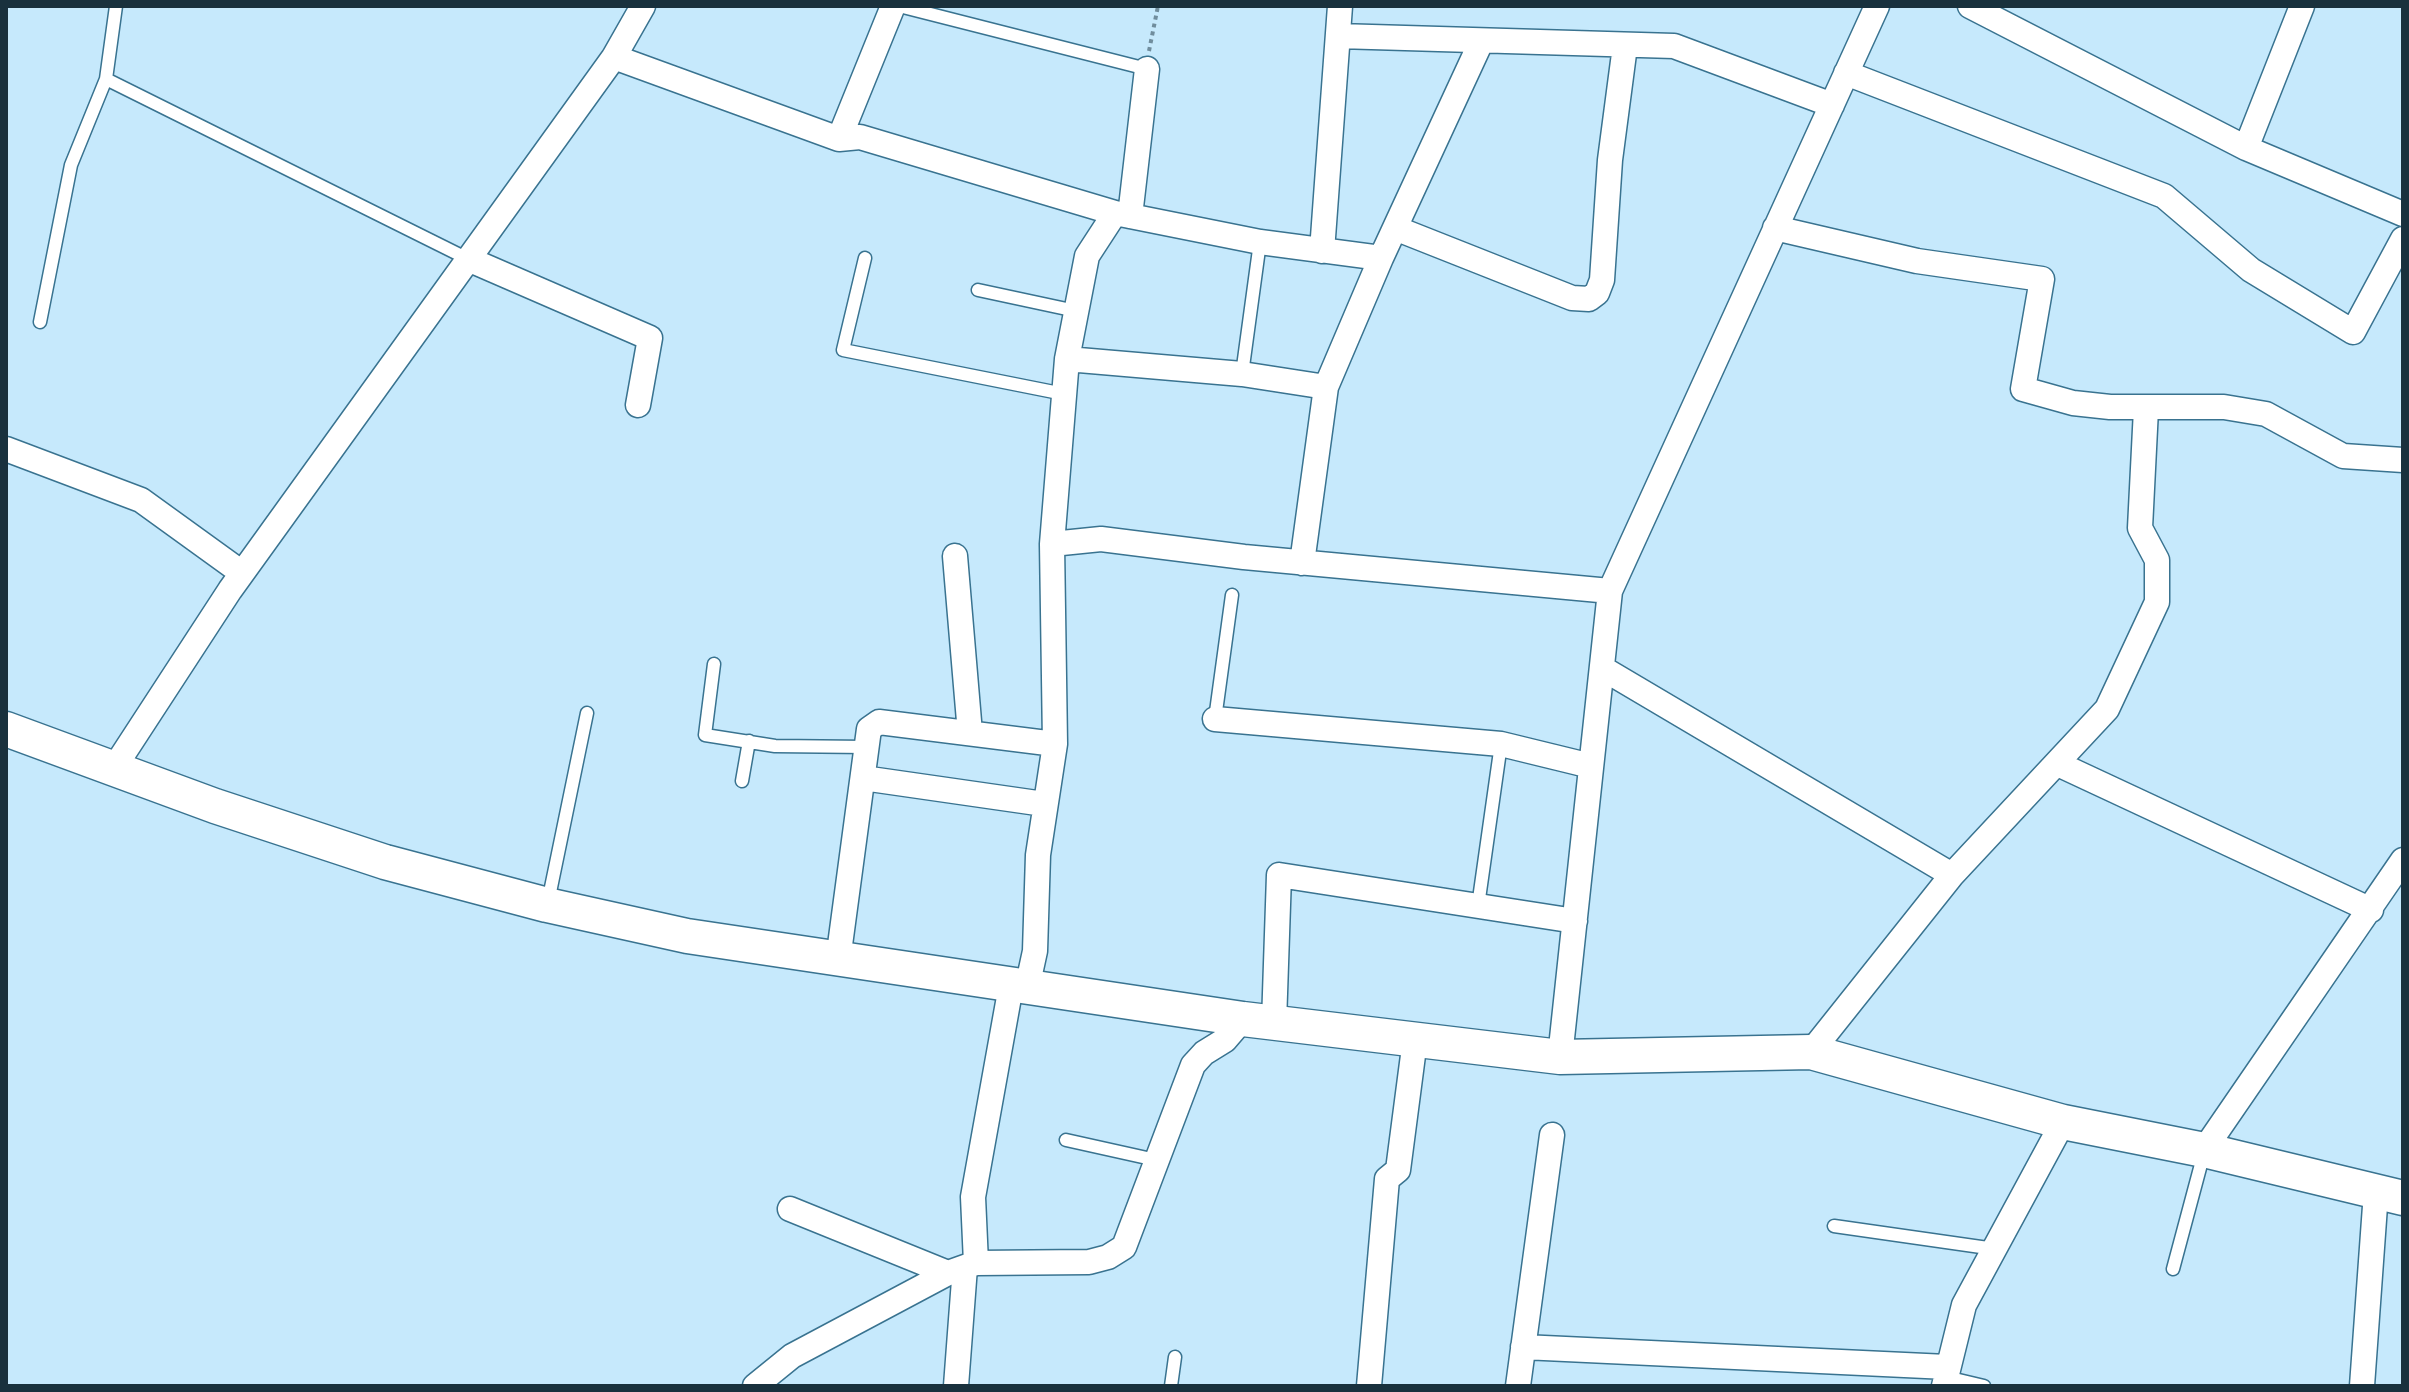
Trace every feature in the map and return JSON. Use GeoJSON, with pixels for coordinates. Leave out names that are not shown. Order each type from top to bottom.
{"type":"FeatureCollection","features":[{"type":"Feature","properties":{"kind":"main road"},"geometry":{"type":"LineString","coordinates":[[6,729],[215,806],[385,862],[547,905],[687,936],[1258,1021],[1560,1057],[1811,1052],[2063,1122],[2204,1150],[2389,1195]]}},
{"type":"Feature","properties":{"kind":"street"},"geometry":{"type":"LineString","coordinates":[[114,768],[242,573],[614,57],[643,6]]}},
{"type":"Feature","properties":{"kind":"street"},"geometry":{"type":"LineString","coordinates":[[839,139],[896,6]]}},
{"type":"Feature","properties":{"kind":"street"},"geometry":{"type":"LineString","coordinates":[[1322,251],[1340,6]]}},
{"type":"Feature","properties":{"kind":"street"},"geometry":{"type":"LineString","coordinates":[[1560,1057],[1610,591],[1877,6]]}},
{"type":"Feature","properties":{"kind":"street"},"geometry":{"type":"LineString","coordinates":[[1970,6],[2246,148],[2403,214]]}},
{"type":"Feature","properties":{"kind":"street"},"geometry":{"type":"LineString","coordinates":[[2246,148],[2302,6]]}},
{"type":"Feature","properties":{"kind":"street"},"geometry":{"type":"LineString","coordinates":[[1338,36],[1674,46],[1832,105]]}},
{"type":"Feature","properties":{"kind":"street"},"geometry":{"type":"LineString","coordinates":[[1302,563],[1326,387],[1381,258],[1481,42]]}},
{"type":"Feature","properties":{"kind":"street"},"geometry":{"type":"LineString","coordinates":[[1395,228],[1572,298],[1589,299],[1597,293],[1602,280],[1610,160],[1625,46]]}},
{"type":"Feature","properties":{"kind":"street"},"geometry":{"type":"LineString","coordinates":[[614,57],[839,139],[860,137],[1123,214],[1260,242],[1381,258]]}},
{"type":"Feature","properties":{"kind":"street"},"geometry":{"type":"LineString","coordinates":[[956,1386],[963,1268],[973,1197],[1019,987],[1035,951],[1038,855],[1055,744],[1052,544],[1067,359],[1087,256],[1123,214],[1147,69]]}},
{"type":"Feature","properties":{"kind":"street"},"geometry":{"type":"LineString","coordinates":[[1846,73],[2164,196],[2251,270],[2353,332],[2403,239]]}},
{"type":"Feature","properties":{"kind":"street"},"geometry":{"type":"LineString","coordinates":[[1775,228],[1917,261],[2042,279],[2023,389],[2073,403],[2146,409],[2224,407],[2266,414],[2343,456],[2403,460]]}},
{"type":"Feature","properties":{"kind":"street"},"geometry":{"type":"LineString","coordinates":[[468,259],[650,338],[638,405]]}},
{"type":"Feature","properties":{"kind":"street"},"geometry":{"type":"LineString","coordinates":[[1067,359],[1242,374],[1326,387]]}},
{"type":"Feature","properties":{"kind":"street"},"geometry":{"type":"LineString","coordinates":[[1811,1052],[1952,875],[2107,709],[2157,602],[2157,560],[2140,528],[2146,409]]}},
{"type":"Feature","properties":{"kind":"street"},"geometry":{"type":"LineString","coordinates":[[6,449],[141,500],[242,573]]}},
{"type":"Feature","properties":{"kind":"street"},"geometry":{"type":"LineString","coordinates":[[1052,544],[1101,539],[1302,563],[1610,591]]}},
{"type":"Feature","properties":{"kind":"street"},"geometry":{"type":"LineString","coordinates":[[955,556],[970,733]]}},
{"type":"Feature","properties":{"kind":"street"},"geometry":{"type":"LineString","coordinates":[[1602,668],[1952,875]]}},
{"type":"Feature","properties":{"kind":"street"},"geometry":{"type":"LineString","coordinates":[[1215,719],[1501,744],[1591,766]]}},
{"type":"Feature","properties":{"kind":"street"},"geometry":{"type":"LineString","coordinates":[[838,960],[869,729],[879,722],[1055,744]]}},
{"type":"Feature","properties":{"kind":"street"},"geometry":{"type":"LineString","coordinates":[[2058,764],[2371,910]]}},
{"type":"Feature","properties":{"kind":"street"},"geometry":{"type":"LineString","coordinates":[[863,778],[1044,804]]}},
{"type":"Feature","properties":{"kind":"street"},"geometry":{"type":"LineString","coordinates":[[2204,1150],[2400,872]]}},
{"type":"Feature","properties":{"kind":"street"},"geometry":{"type":"LineString","coordinates":[[790,1209],[963,1268],[1089,1262],[1108,1257],[1124,1247],[1193,1065],[1204,1053],[1258,1021],[1279,875],[1575,921]]}},
{"type":"Feature","properties":{"kind":"street"},"geometry":{"type":"LineString","coordinates":[[1369,1386],[1387,1179],[1398,1170],[1415,1040]]}},
{"type":"Feature","properties":{"kind":"street"},"geometry":{"type":"LineString","coordinates":[[1523,1347],[1946,1377],[1964,1305],[2063,1122]]}},
{"type":"Feature","properties":{"kind":"street"},"geometry":{"type":"LineString","coordinates":[[1518,1386],[1552,1135]]}},
{"type":"Feature","properties":{"kind":"street"},"geometry":{"type":"LineString","coordinates":[[2362,1386],[2389,1195]]}},
{"type":"Feature","properties":{"kind":"street"},"geometry":{"type":"LineString","coordinates":[[755,1386],[792,1356],[963,1268]]}},
{"type":"Feature","properties":{"kind":"lane"},"geometry":{"type":"LineString","coordinates":[[40,322],[71,165],[106,79],[116,6]]}},
{"type":"Feature","properties":{"kind":"lane"},"geometry":{"type":"LineString","coordinates":[[896,6],[1147,69]]}},
{"type":"Feature","properties":{"kind":"lane"},"geometry":{"type":"LineString","coordinates":[[106,79],[468,259]]}},
{"type":"Feature","properties":{"kind":"lane"},"geometry":{"type":"LineString","coordinates":[[1242,374],[1260,242]]}},
{"type":"Feature","properties":{"kind":"lane"},"geometry":{"type":"LineString","coordinates":[[865,258],[843,350],[1064,394]]}},
{"type":"Feature","properties":{"kind":"lane"},"geometry":{"type":"LineString","coordinates":[[978,290],[1076,311]]}},
{"type":"Feature","properties":{"kind":"lane"},"geometry":{"type":"LineString","coordinates":[[1215,719],[1232,595]]}},
{"type":"Feature","properties":{"kind":"lane"},"geometry":{"type":"LineString","coordinates":[[714,664],[705,735],[775,746],[867,747]]}},
{"type":"Feature","properties":{"kind":"lane"},"geometry":{"type":"LineString","coordinates":[[547,905],[587,713]]}},
{"type":"Feature","properties":{"kind":"lane"},"geometry":{"type":"LineString","coordinates":[[742,781],[749,741]]}},
{"type":"Feature","properties":{"kind":"lane"},"geometry":{"type":"LineString","coordinates":[[1478,906],[1501,744]]}},
{"type":"Feature","properties":{"kind":"lane"},"geometry":{"type":"LineString","coordinates":[[1066,1140],[1156,1160]]}},
{"type":"Feature","properties":{"kind":"lane"},"geometry":{"type":"LineString","coordinates":[[2173,1269],[2204,1150]]}},
{"type":"Feature","properties":{"kind":"lane"},"geometry":{"type":"LineString","coordinates":[[1834,1226],[1995,1249]]}},
{"type":"Feature","properties":{"kind":"lane"},"geometry":{"type":"LineString","coordinates":[[1171,1386],[1175,1357]]}},
{"type":"Feature","properties":{"kind":"lane"},"geometry":{"type":"LineString","coordinates":[[1946,1377],[1984,1386]]}},
{"type":"Feature","properties":{"kind":"path"},"geometry":{"type":"LineString","coordinates":[[1147,69],[1158,6]]}}]}
